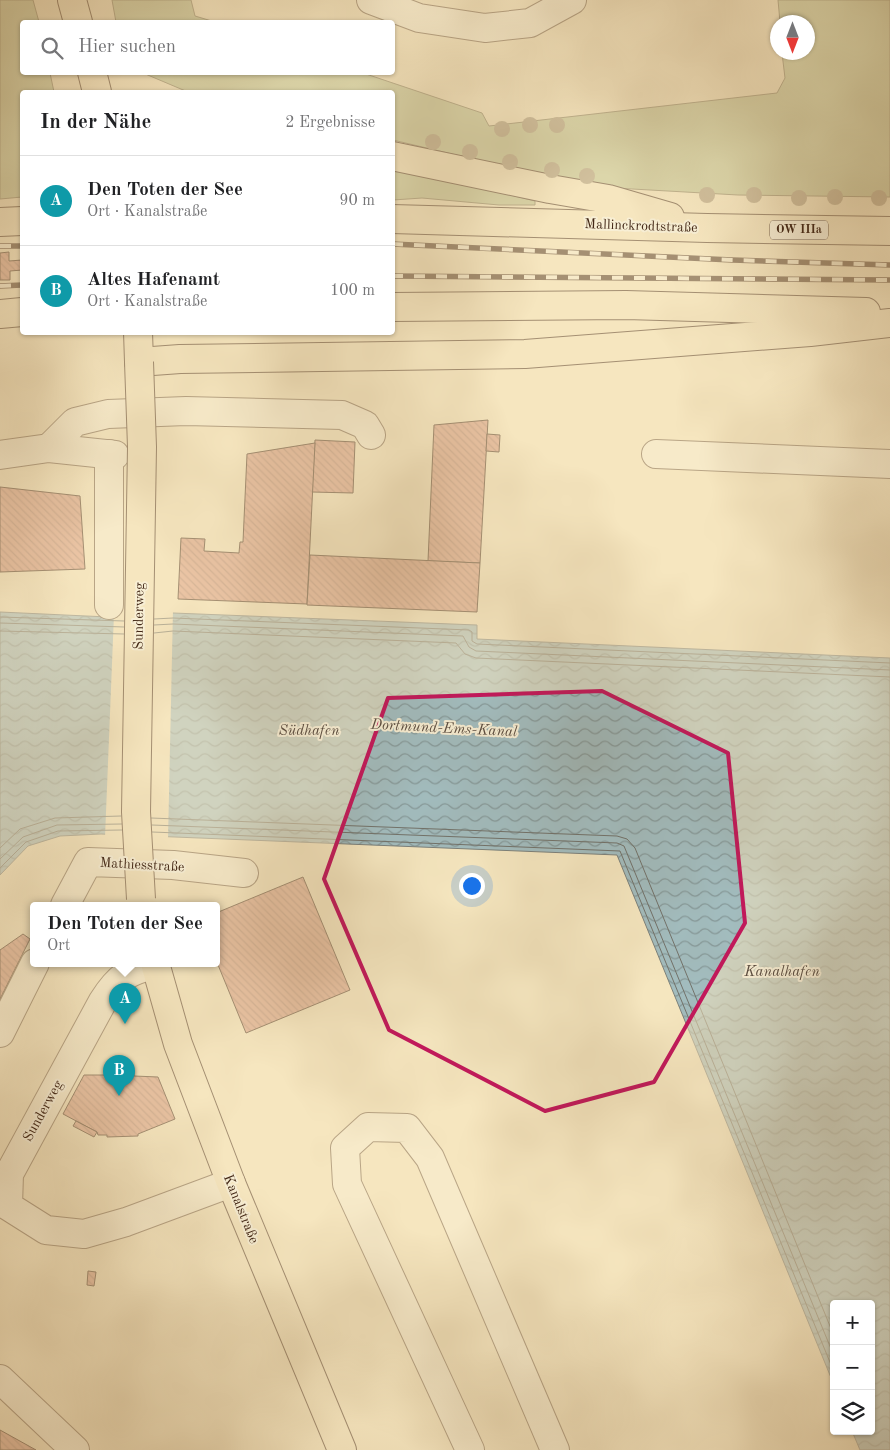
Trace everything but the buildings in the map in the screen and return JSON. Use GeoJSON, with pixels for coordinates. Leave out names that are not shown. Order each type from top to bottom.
{"type":"FeatureCollection","features":[{"type":"Feature","properties":{"kind":"main road"},"geometry":{"type":"LineString","coordinates":[[72,0],[77,20]]}},
{"type":"Feature","properties":{"kind":"main road"},"geometry":{"type":"LineString","coordinates":[[93,75],[96,90]]}},
{"type":"Feature","properties":{"kind":"main road"},"geometry":{"type":"LineString","coordinates":[[395,157],[550,189],[608,199],[707,228]]}},
{"type":"Feature","properties":{"kind":"main road","name":"Mallinckrodtstraße"},"geometry":{"type":"LineString","coordinates":[[395,219],[890,231]]}},
{"type":"Feature","properties":{"kind":"main road"},"geometry":{"type":"LineString","coordinates":[[0,222],[20,221]]}},
{"type":"Feature","properties":{"kind":"main road"},"geometry":{"type":"LineString","coordinates":[[395,307],[626,305],[890,312]]}},
{"type":"Feature","properties":{"kind":"main road"},"geometry":{"type":"LineString","coordinates":[[0,314],[20,312]]}},
{"type":"Feature","properties":{"kind":"main road"},"geometry":{"type":"LineString","coordinates":[[139,362],[180,359],[525,354],[810,332],[890,323]]}},
{"type":"Feature","properties":{"kind":"main road","name":"Sunderweg"},"geometry":{"type":"LineString","coordinates":[[138,335],[142,447],[136,812],[142,902]]}},
{"type":"Feature","properties":{"kind":"main road","name":"Kanalstraße"},"geometry":{"type":"LineString","coordinates":[[156,967],[178,1044],[230,1183],[342,1450]]}},
{"type":"Feature","properties":{"kind":"street"},"geometry":{"type":"LineString","coordinates":[[371,0],[419,18],[485,28],[530,23],[572,0]]}},
{"type":"Feature","properties":{"kind":"street"},"geometry":{"type":"LineString","coordinates":[[49,448],[75,422],[91,417],[186,411],[342,415],[365,425],[371,435]]}},
{"type":"Feature","properties":{"kind":"street"},"geometry":{"type":"LineString","coordinates":[[0,455],[49,448],[112,455],[109,605]]}},
{"type":"Feature","properties":{"kind":"street"},"geometry":{"type":"LineString","coordinates":[[656,454],[890,464]]}},
{"type":"Feature","properties":{"kind":"street","name":"Mathiesstraße"},"geometry":{"type":"LineString","coordinates":[[68,902],[88,862],[172,866],[244,873]]}},
{"type":"Feature","properties":{"kind":"street"},"geometry":{"type":"LineString","coordinates":[[0,1033],[33,967]]}},
{"type":"Feature","properties":{"kind":"street","name":"Sunderweg"},"geometry":{"type":"LineString","coordinates":[[144,967],[130,971],[115,982],[103,1001],[9,1174],[8,1206],[46,1230],[84,1234],[126,1222],[230,1183]]}},
{"type":"Feature","properties":{"kind":"street"},"geometry":{"type":"LineString","coordinates":[[470,1450],[347,1184],[345,1148],[368,1127],[407,1128],[430,1158],[555,1450]]}},
{"type":"Feature","properties":{"kind":"street"},"geometry":{"type":"LineString","coordinates":[[0,1379],[75,1450]]}},
{"type":"Feature","properties":{"kind":"highlighted area"},"geometry":{"type":"Polygon","coordinates":[[[602,691],[728,753],[745,923],[654,1082],[545,1111],[389,1030],[324,879],[388,698],[602,691]]]}},
{"type":"Feature","properties":{"kind":"green space"},"geometry":{"type":"Polygon","coordinates":[[[0,0],[33,0],[38,20],[20,20],[20,75],[50,75],[54,90],[20,90],[20,197],[0,199],[0,0]]]}},
{"type":"Feature","properties":{"kind":"green space"},"geometry":{"type":"Polygon","coordinates":[[[112,0],[191,0],[195,16],[208,20],[116,20],[112,0]]]}},
{"type":"Feature","properties":{"kind":"green space"},"geometry":{"type":"Polygon","coordinates":[[[778,0],[890,0],[890,197],[738,195],[615,188],[536,174],[395,140],[395,90],[183,90],[148,75],[369,75],[482,113],[489,126],[777,93],[785,78],[783,60],[815,60],[815,15],[779,15],[778,0]]]}},
{"type":"Feature","properties":{"kind":"green space"},"geometry":{"type":"Polygon","coordinates":[[[395,170],[487,189],[535,201],[535,205],[499,205],[422,198],[395,200],[395,170]]]}},
{"type":"Feature","properties":{"kind":"water","name":"Südhafen"},"geometry":{"type":"Polygon","coordinates":[[[0,612],[108,617],[173,613],[477,625],[477,639],[890,658],[890,1450],[860,1450],[854,1435],[875,1435],[875,1300],[830,1300],[830,1375],[617,855],[101,834],[60,836],[28,846],[0,875],[0,612]]]}},
{"type":"Feature","properties":{"kind":"pier"},"geometry":{"type":"Polygon","coordinates":[[[173,610],[168,840],[105,837],[114,614],[173,610]]]}},
{"type":"Feature","properties":{"kind":"railway"},"geometry":{"type":"LineString","coordinates":[[395,244],[732,260],[890,265]]}},
{"type":"Feature","properties":{"kind":"railway"},"geometry":{"type":"LineString","coordinates":[[0,246],[20,246]]}},
{"type":"Feature","properties":{"kind":"railway"},"geometry":{"type":"LineString","coordinates":[[395,276],[890,280]]}},
{"type":"Feature","properties":{"kind":"railway"},"geometry":{"type":"LineString","coordinates":[[0,286],[20,285]]}},
{"type":"Feature","properties":{"kind":"place","name":"Den Toten der See"},"geometry":{"type":"Point","coordinates":[125,1024]}},
{"type":"Feature","properties":{"kind":"place","name":"Altes Hafenamt"},"geometry":{"type":"Point","coordinates":[119,1096]}},
{"type":"Feature","properties":{"kind":"water label","name":"Dortmund-Ems-Kanal"},"geometry":{"type":"Point","coordinates":[444,729]}},
{"type":"Feature","properties":{"kind":"water label","name":"Kanalhafen"},"geometry":{"type":"Point","coordinates":[782,972]}}]}
